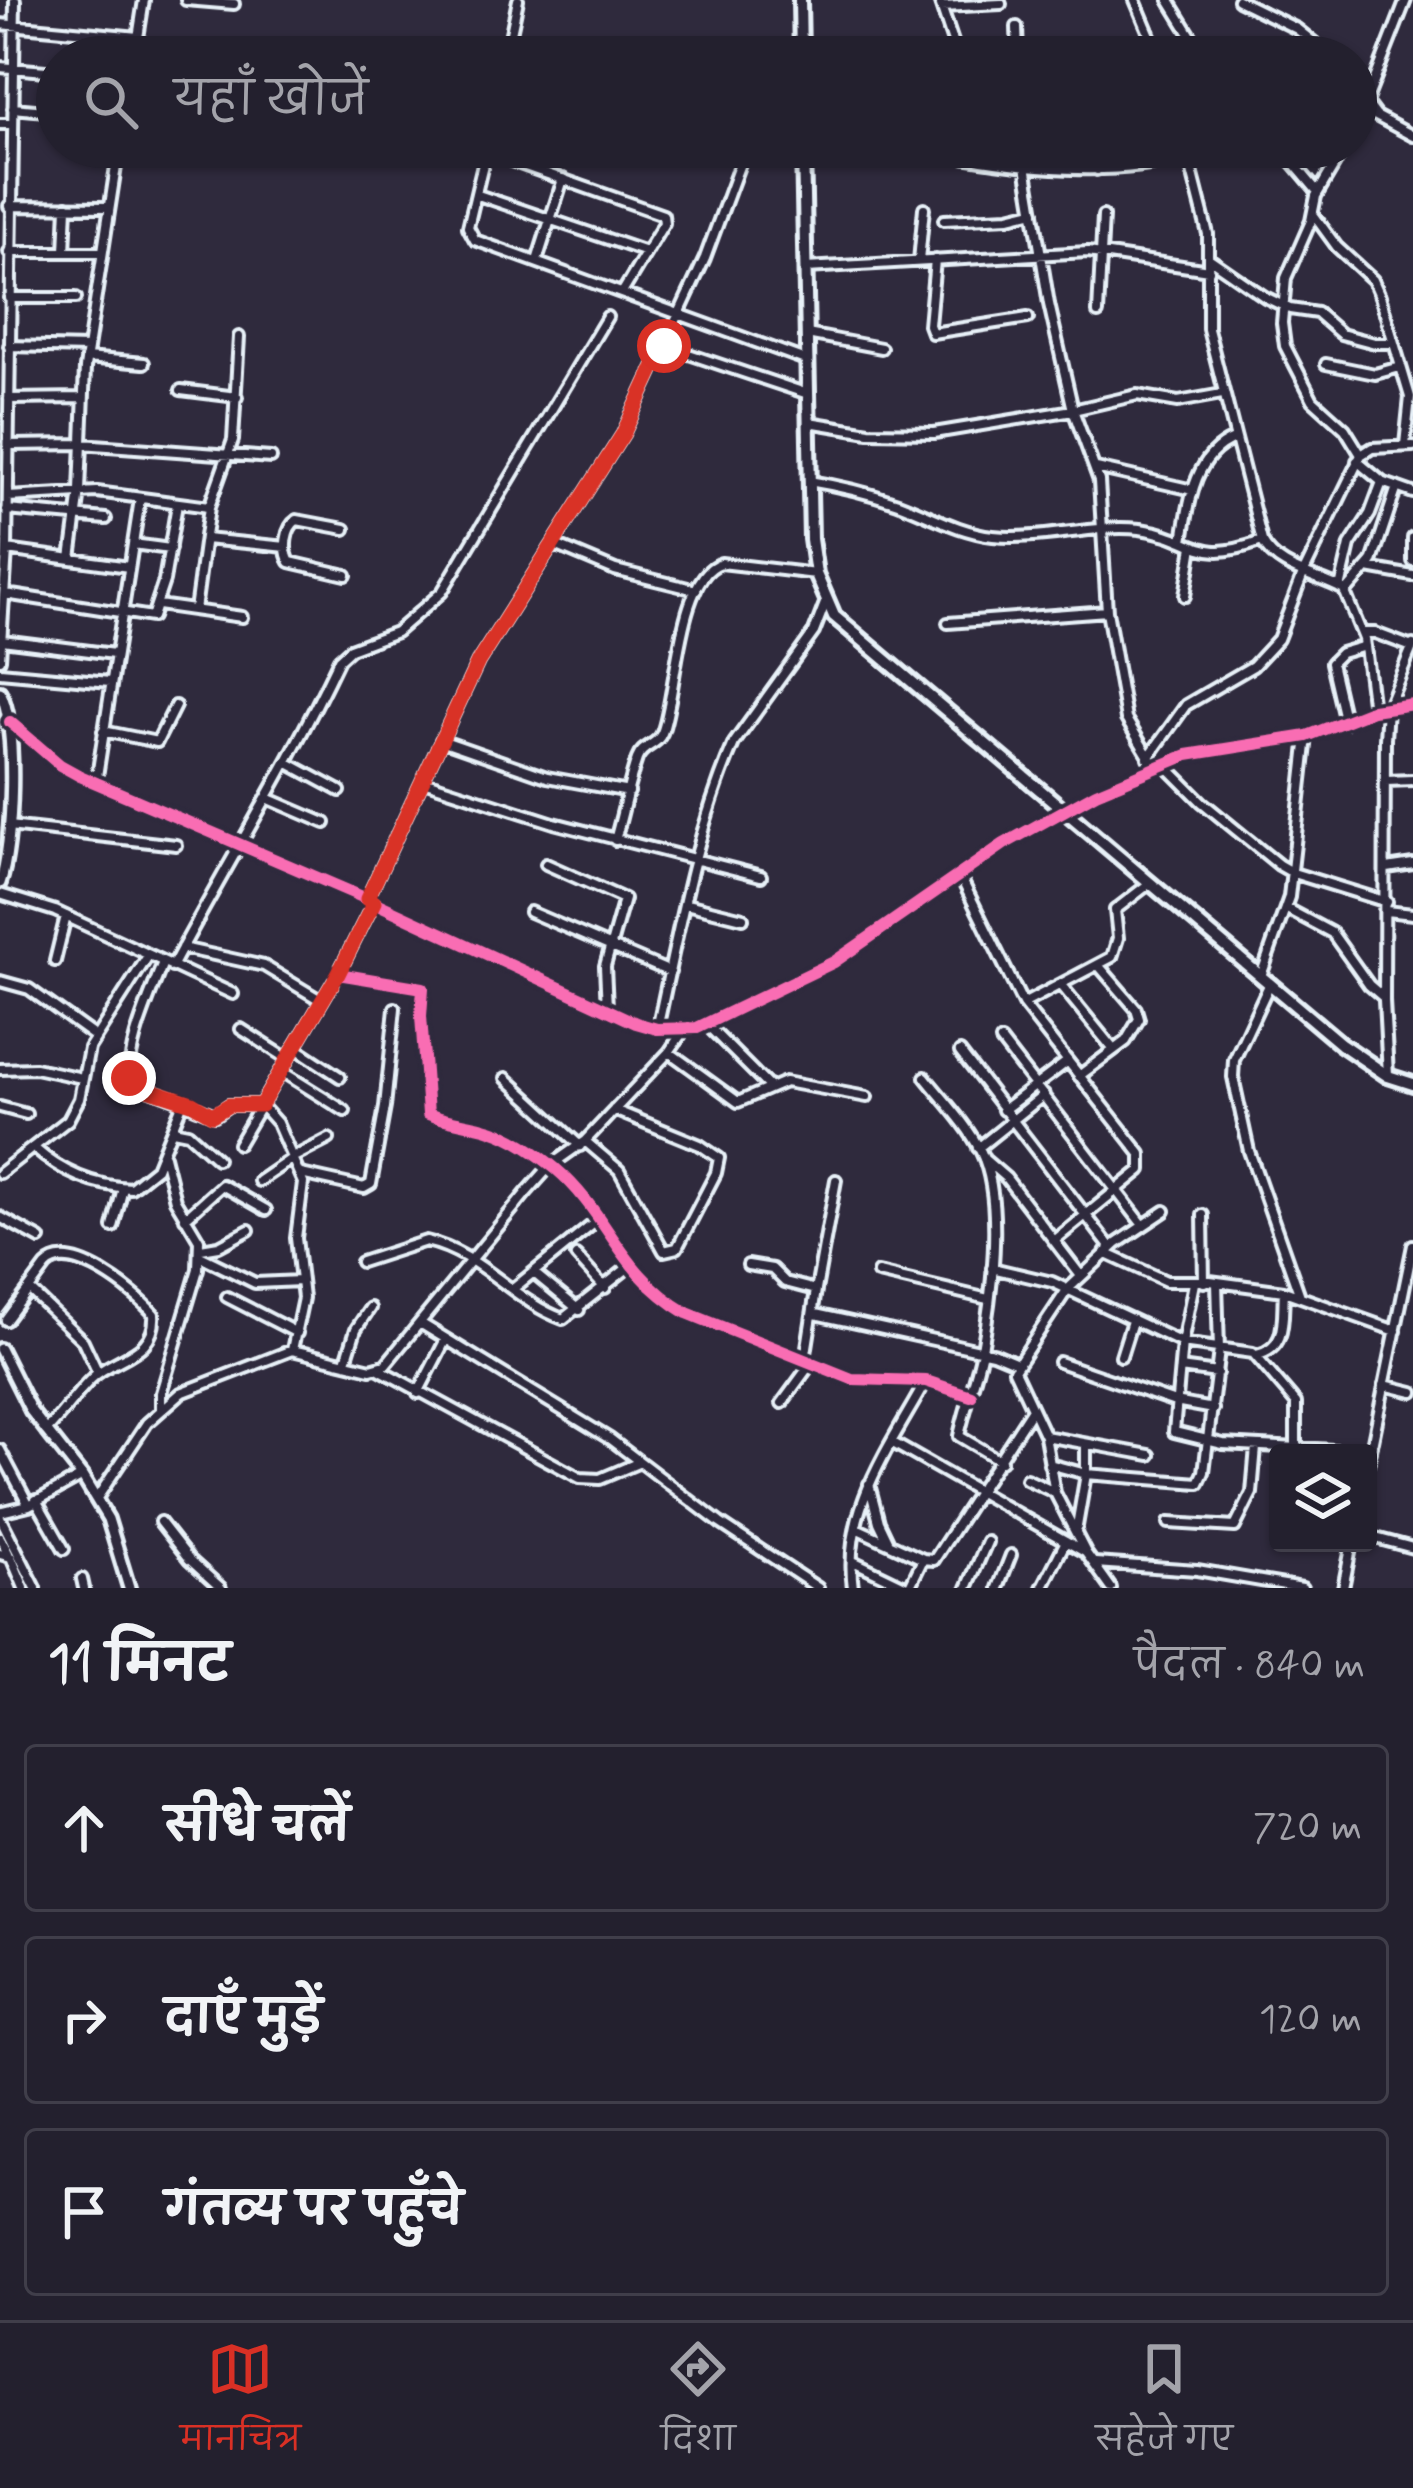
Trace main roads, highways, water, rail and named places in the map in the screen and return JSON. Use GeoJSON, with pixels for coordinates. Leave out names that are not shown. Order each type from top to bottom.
{"type":"FeatureCollection","features":[{"type":"Feature","properties":{"kind":"main road"},"geometry":{"type":"LineString","coordinates":[[799,36],[800,0]]}},
{"type":"Feature","properties":{"kind":"main road"},"geometry":{"type":"LineString","coordinates":[[804,168],[809,481],[816,574],[833,616],[1361,1060],[1413,1084]]}}]}
